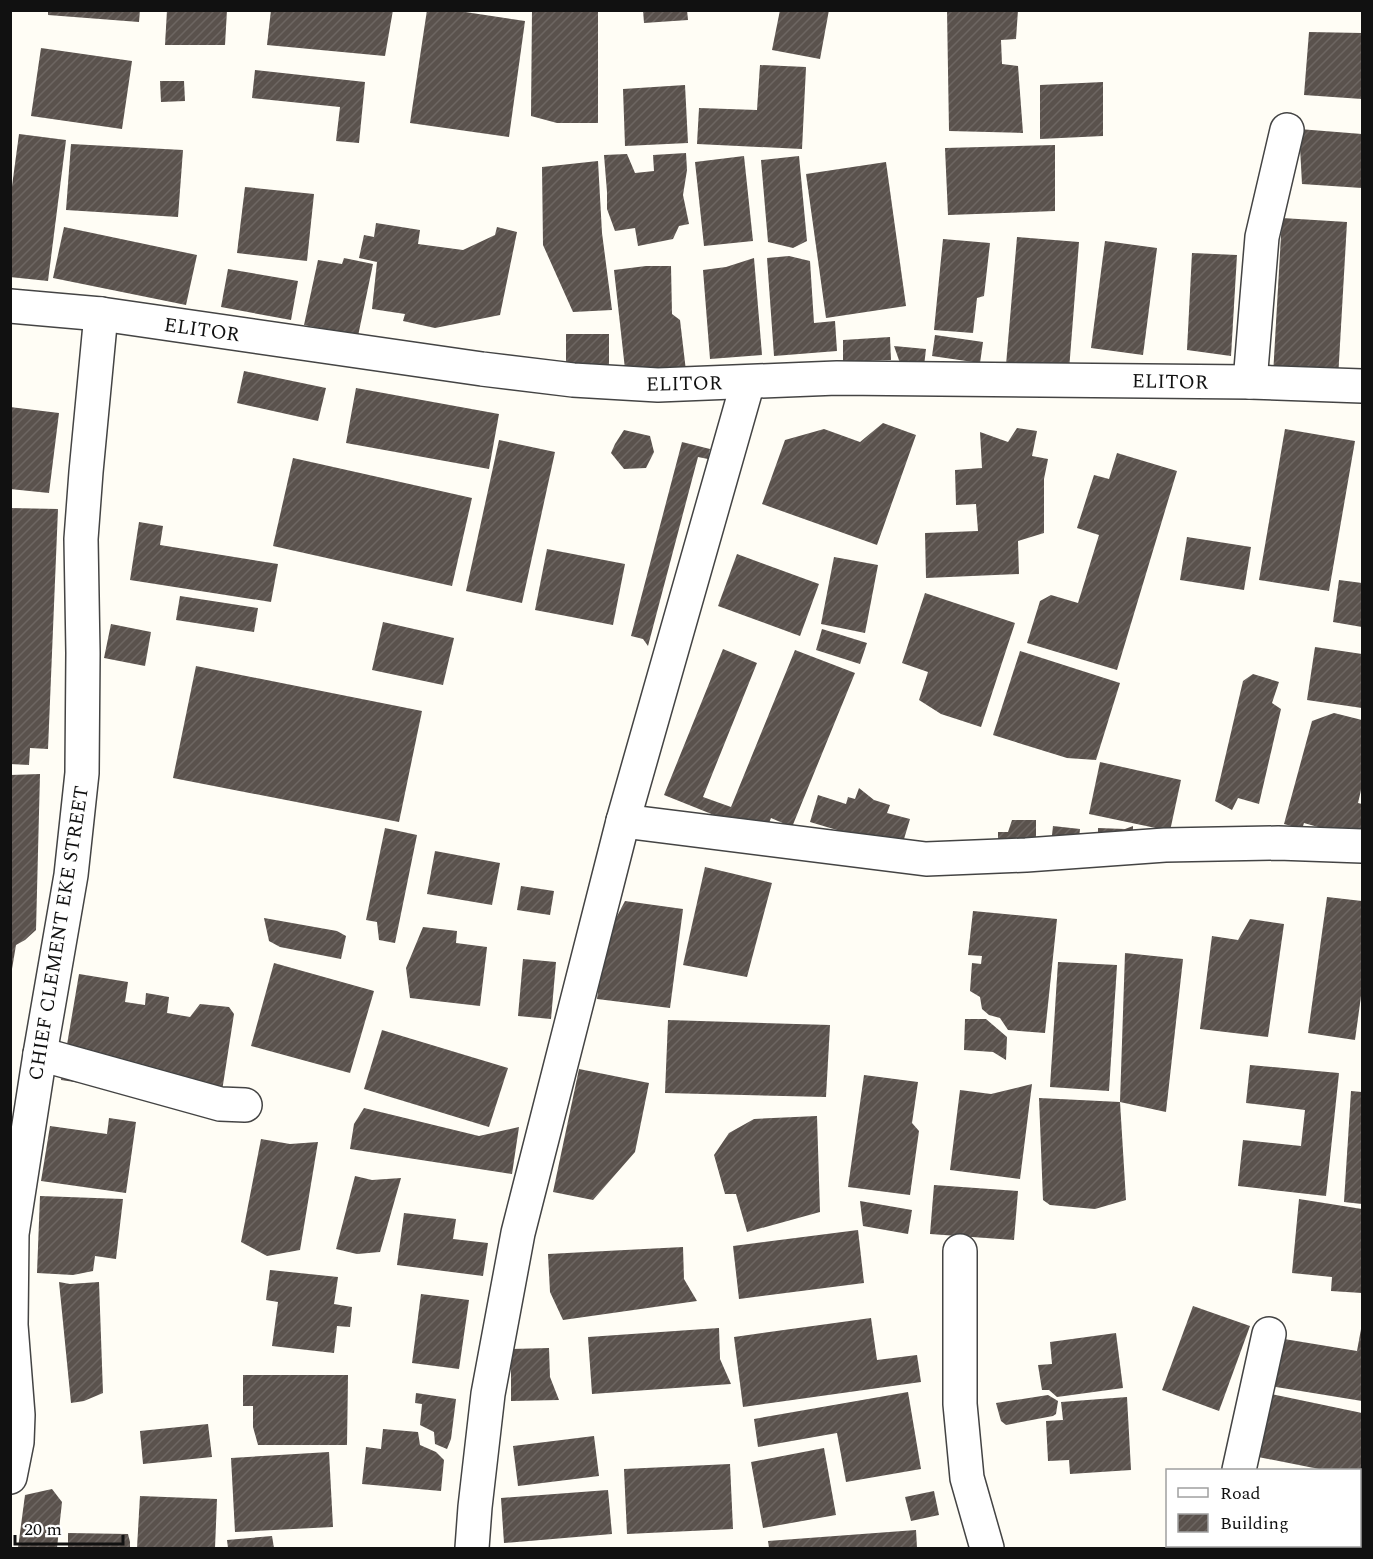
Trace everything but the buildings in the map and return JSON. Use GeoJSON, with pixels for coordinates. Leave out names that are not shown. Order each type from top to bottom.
{"type":"FeatureCollection","features":[{"type":"Feature","properties":{"kind":"street"},"geometry":{"type":"LineString","coordinates":[[1250,382],[1262,237],[1287,130]]}},
{"type":"Feature","properties":{"kind":"street","name":"ELITOR"},"geometry":{"type":"LineString","coordinates":[[10,306],[101,314],[573,380],[658,385],[837,378],[1250,382],[1362,386]]}},
{"type":"Feature","properties":{"kind":"street","name":"CHIEF CLEMENT EKE STREET"},"geometry":{"type":"LineString","coordinates":[[10,1477],[17,1442],[18,1415],[11,1325],[12,1234],[71,875],[82,773],[81,539],[101,314]]}},
{"type":"Feature","properties":{"kind":"street"},"geometry":{"type":"LineString","coordinates":[[472,1548],[488,1394],[518,1233],[622,821],[748,382]]}},
{"type":"Feature","properties":{"kind":"street"},"geometry":{"type":"LineString","coordinates":[[622,821],[926,859],[1026,855],[1165,845],[1278,843],[1362,846]]}},
{"type":"Feature","properties":{"kind":"street"},"geometry":{"type":"LineString","coordinates":[[40,1054],[220,1104],[245,1105]]}},
{"type":"Feature","properties":{"kind":"street"},"geometry":{"type":"LineString","coordinates":[[960,1251],[960,1404],[967,1478],[987,1548]]}},
{"type":"Feature","properties":{"kind":"street"},"geometry":{"type":"LineString","coordinates":[[1239,1469],[1269,1334]]}}]}
